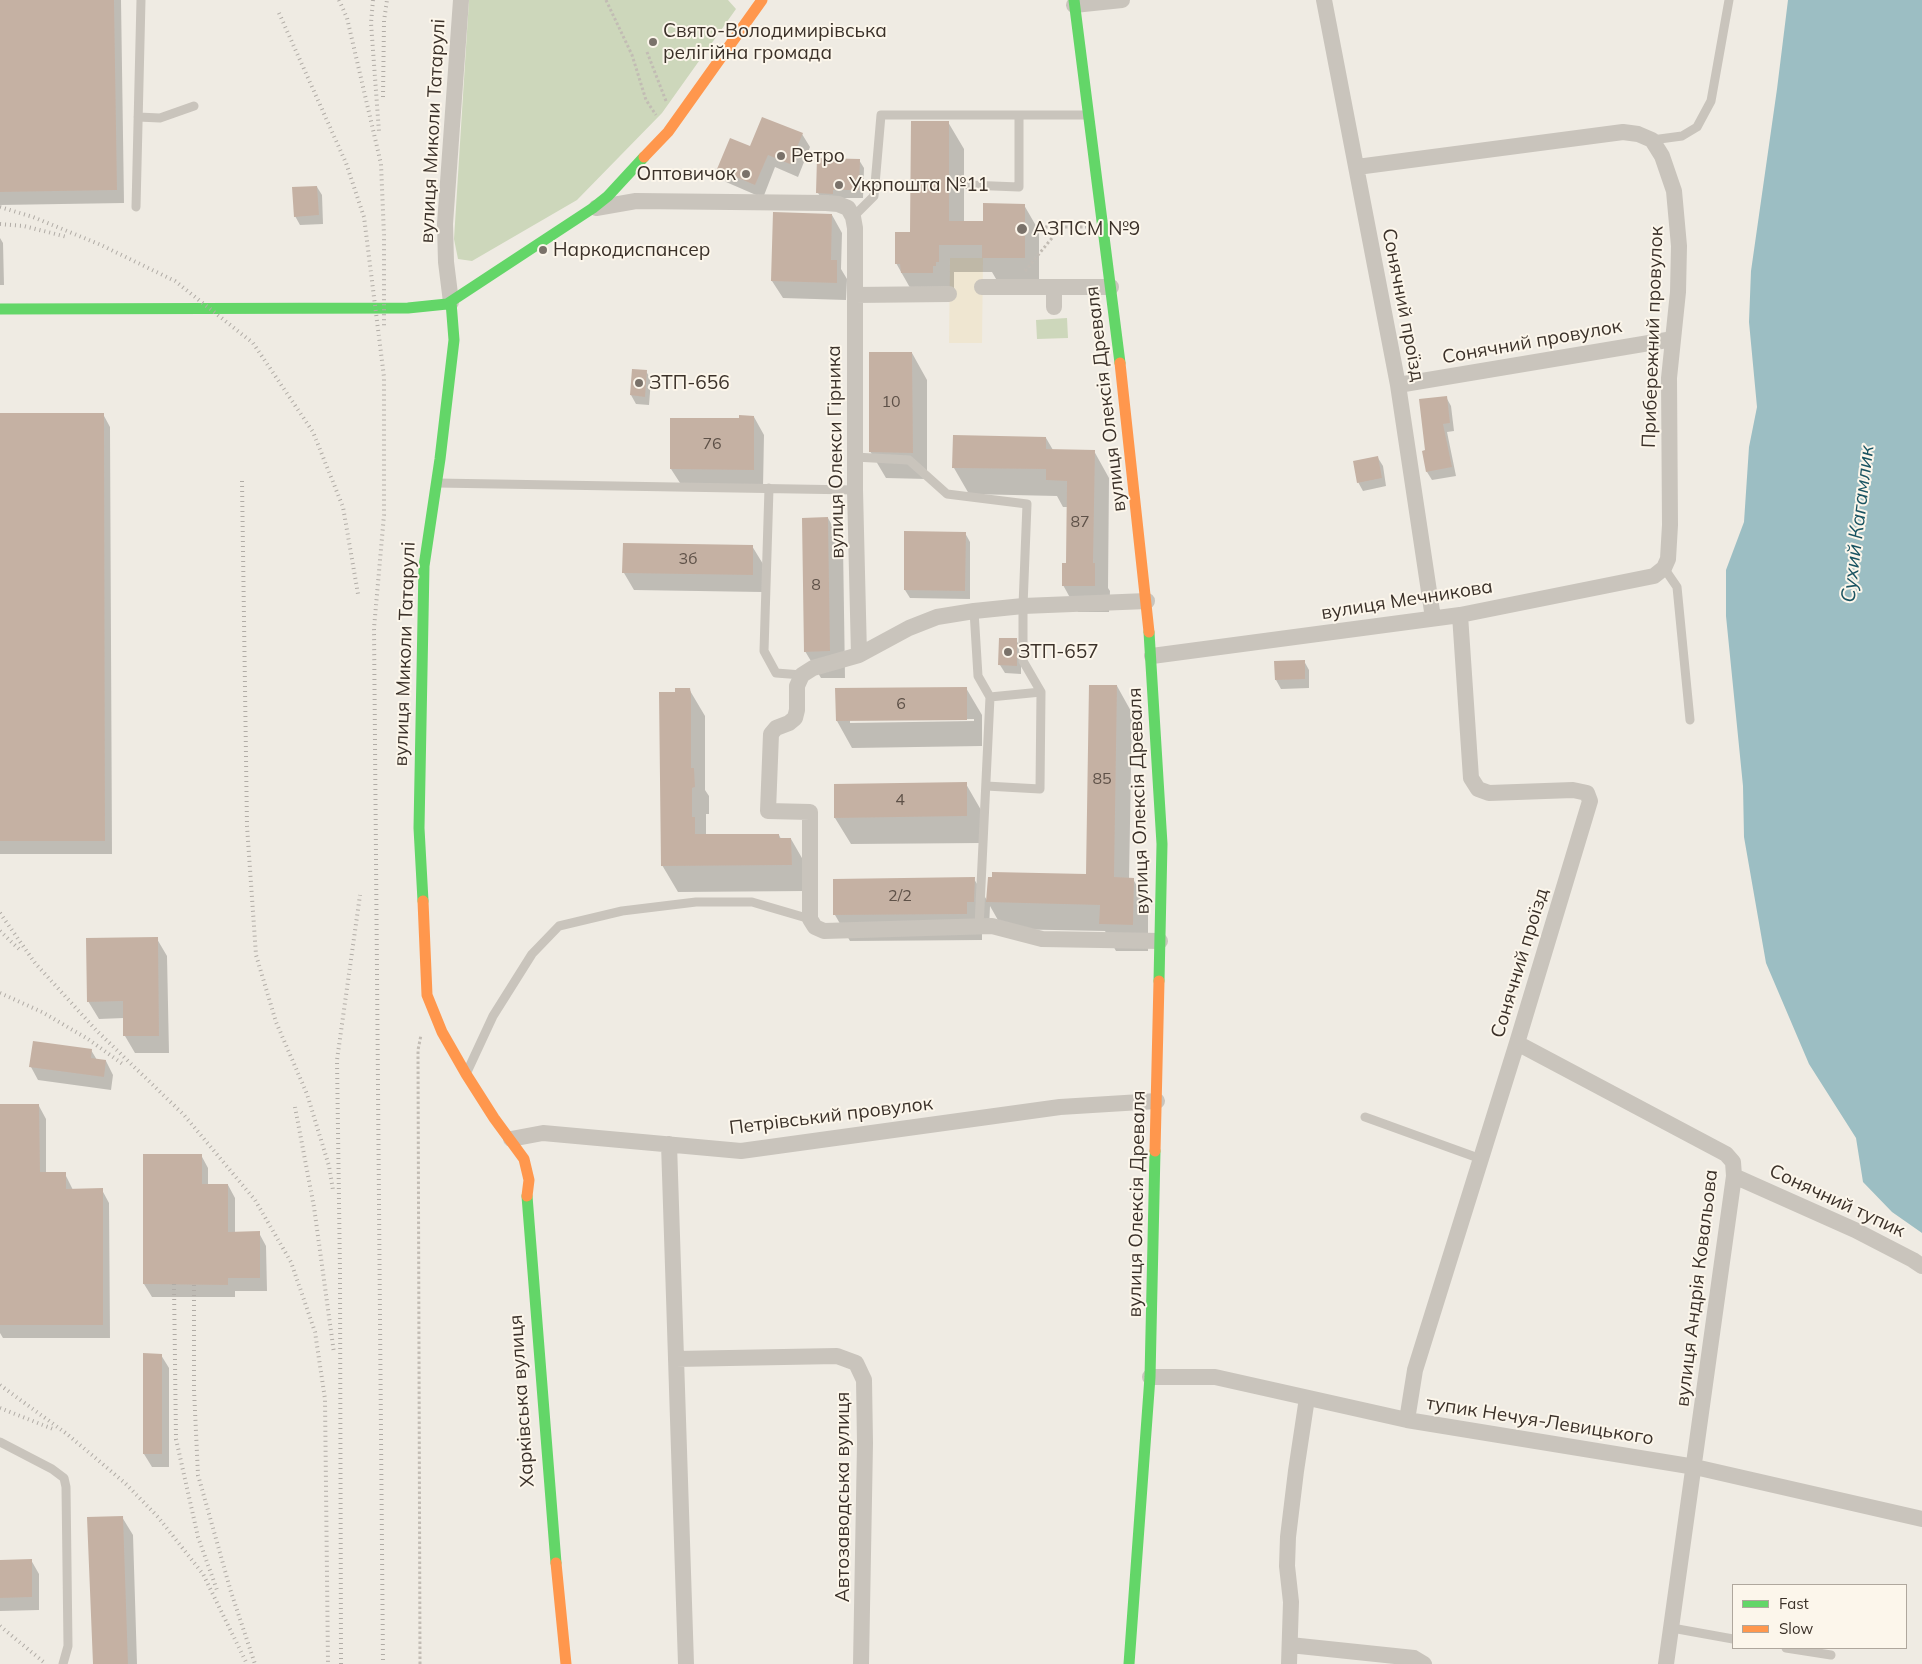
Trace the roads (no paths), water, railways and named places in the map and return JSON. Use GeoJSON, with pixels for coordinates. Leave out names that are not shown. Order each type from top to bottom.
{"type":"FeatureCollection","features":[{"type":"Feature","properties":{"kind":"street","name":"вулиця Миколи Татарулі"},"geometry":{"type":"LineString","coordinates":[[461,0],[445,224],[446,262],[454,340],[424,566],[419,828],[424,954],[427,995],[442,1032],[494,1118],[511,1139]]}},
{"type":"Feature","properties":{"kind":"street"},"geometry":{"type":"LineString","coordinates":[[0,309],[408,308],[442,306],[451,302],[593,208],[608,196],[671,128],[762,0]]}},
{"type":"Feature","properties":{"kind":"street"},"geometry":{"type":"LineString","coordinates":[[1074,2],[1122,0]]}},
{"type":"Feature","properties":{"kind":"street","name":"Сонячний проїзд"},"geometry":{"type":"LineString","coordinates":[[1324,0],[1398,385],[1433,618]]}},
{"type":"Feature","properties":{"kind":"street","name":"вулиця Олексія Древаля"},"geometry":{"type":"LineString","coordinates":[[1074,2],[1104,228],[1147,601],[1152,656],[1162,844],[1150,1378],[1129,1664]]}},
{"type":"Feature","properties":{"kind":"street"},"geometry":{"type":"LineString","coordinates":[[1357,167],[1624,132],[1638,134],[1652,140]]}},
{"type":"Feature","properties":{"kind":"street","name":"Прибережний провулок"},"geometry":{"type":"LineString","coordinates":[[1652,140],[1662,156],[1674,191],[1679,246],[1678,292],[1669,378],[1669,546],[1668,559],[1664,568]]}},
{"type":"Feature","properties":{"kind":"street"},"geometry":{"type":"LineString","coordinates":[[593,208],[636,202],[826,203],[838,204],[848,208],[853,217]]}},
{"type":"Feature","properties":{"kind":"street","name":"вулиця Олекси Гірника"},"geometry":{"type":"LineString","coordinates":[[853,217],[855,490],[859,655]]}},
{"type":"Feature","properties":{"kind":"street"},"geometry":{"type":"LineString","coordinates":[[982,287],[1111,287]]}},
{"type":"Feature","properties":{"kind":"street"},"geometry":{"type":"LineString","coordinates":[[1054,287],[1054,306]]}},
{"type":"Feature","properties":{"kind":"street"},"geometry":{"type":"LineString","coordinates":[[855,295],[950,294]]}},
{"type":"Feature","properties":{"kind":"street","name":"Сонячний провулок"},"geometry":{"type":"LineString","coordinates":[[1398,385],[1673,339]]}},
{"type":"Feature","properties":{"kind":"street","name":"вулиця Мечникова"},"geometry":{"type":"LineString","coordinates":[[1152,656],[1460,615],[1654,576],[1664,568]]}},
{"type":"Feature","properties":{"kind":"street"},"geometry":{"type":"LineString","coordinates":[[1147,601],[1023,606],[937,617],[909,628],[859,655],[813,668],[802,675],[797,686],[795,718],[789,723],[776,728],[771,734],[768,811],[810,812],[810,919],[815,927],[824,931],[992,926],[1042,939],[1160,941]]}},
{"type":"Feature","properties":{"kind":"street","name":"Сонячний проїзд"},"geometry":{"type":"LineString","coordinates":[[1407,1420],[1415,1370],[1590,802],[1587,793],[1573,790],[1489,793],[1478,789],[1471,778],[1460,615]]}},
{"type":"Feature","properties":{"kind":"street","name":"вулиця Андрія Ковальова"},"geometry":{"type":"LineString","coordinates":[[1517,1043],[1726,1154],[1733,1162],[1734,1176],[1695,1467],[1666,1664]]}},
{"type":"Feature","properties":{"kind":"street","name":"Петрівський провулок"},"geometry":{"type":"LineString","coordinates":[[511,1139],[543,1133],[741,1151],[1060,1107],[1157,1101]]}},
{"type":"Feature","properties":{"kind":"street","name":"Харківська вулиця"},"geometry":{"type":"LineString","coordinates":[[511,1139],[524,1159],[528,1180],[528,1211],[548,1486],[566,1664]]}},
{"type":"Feature","properties":{"kind":"street"},"geometry":{"type":"LineString","coordinates":[[669,1144],[686,1664]]}},
{"type":"Feature","properties":{"kind":"street","name":"Сонячний тупик"},"geometry":{"type":"LineString","coordinates":[[1734,1176],[1855,1230],[1922,1266]]}},
{"type":"Feature","properties":{"kind":"street","name":"Автозаводська вулиця"},"geometry":{"type":"LineString","coordinates":[[676,1359],[837,1356],[856,1363],[864,1380],[862,1664]]}},
{"type":"Feature","properties":{"kind":"street","name":"тупик Нечуя-Левицького"},"geometry":{"type":"LineString","coordinates":[[1150,1378],[1215,1378],[1407,1420],[1695,1467],[1922,1519]]}},
{"type":"Feature","properties":{"kind":"street"},"geometry":{"type":"LineString","coordinates":[[1289,1664],[1291,1602],[1287,1566],[1288,1537],[1307,1398]]}},
{"type":"Feature","properties":{"kind":"street"},"geometry":{"type":"LineString","coordinates":[[1290,1645],[1414,1658],[1424,1664]]}},
{"type":"Feature","properties":{"kind":"lane"},"geometry":{"type":"LineString","coordinates":[[136,207],[141,0]]}},
{"type":"Feature","properties":{"kind":"lane"},"geometry":{"type":"LineString","coordinates":[[1652,140],[1682,136],[1697,127],[1710,101],[1729,0]]}},
{"type":"Feature","properties":{"kind":"lane"},"geometry":{"type":"LineString","coordinates":[[138,117],[160,118],[194,106]]}},
{"type":"Feature","properties":{"kind":"lane"},"geometry":{"type":"LineString","coordinates":[[853,217],[874,196],[881,115],[1089,115]]}},
{"type":"Feature","properties":{"kind":"lane"},"geometry":{"type":"LineString","coordinates":[[968,185],[1019,187],[1020,116]]}},
{"type":"Feature","properties":{"kind":"lane"},"geometry":{"type":"LineString","coordinates":[[855,457],[909,460],[947,494],[1027,504],[1023,661],[1041,692],[1040,789],[986,786]]}},
{"type":"Feature","properties":{"kind":"lane"},"geometry":{"type":"LineString","coordinates":[[436,483],[855,490]]}},
{"type":"Feature","properties":{"kind":"lane"},"geometry":{"type":"LineString","coordinates":[[769,488],[764,651],[776,673],[802,675]]}},
{"type":"Feature","properties":{"kind":"lane"},"geometry":{"type":"LineString","coordinates":[[1664,568],[1677,587],[1690,720]]}},
{"type":"Feature","properties":{"kind":"lane"},"geometry":{"type":"LineString","coordinates":[[974,611],[978,676],[990,697],[979,927]]}},
{"type":"Feature","properties":{"kind":"lane"},"geometry":{"type":"LineString","coordinates":[[990,697],[1041,692]]}},
{"type":"Feature","properties":{"kind":"lane"},"geometry":{"type":"LineString","coordinates":[[466,1074],[493,1016],[522,969],[532,954],[559,926],[622,911],[696,902],[752,902],[810,919]]}},
{"type":"Feature","properties":{"kind":"lane"},"geometry":{"type":"LineString","coordinates":[[1365,1117],[1481,1159]]}},
{"type":"Feature","properties":{"kind":"lane"},"geometry":{"type":"LineString","coordinates":[[0,1442],[52,1469],[64,1478],[66,1487],[68,1646],[63,1664]]}},
{"type":"Feature","properties":{"kind":"lane"},"geometry":{"type":"LineString","coordinates":[[1672,1628],[1732,1639]]}},
{"type":"Feature","properties":{"kind":"lane"},"geometry":{"type":"LineString","coordinates":[[1792,1649],[1831,1656]]}},
{"type":"Feature","properties":{"kind":"water","name":"Сухий Кагамлик"},"geometry":{"type":"Polygon","coordinates":[[[1788,0],[1922,0],[1922,1233],[1892,1212],[1863,1182],[1856,1138],[1809,1064],[1766,963],[1744,837],[1743,786],[1726,616],[1726,570],[1744,522],[1749,447],[1757,407],[1749,322],[1751,271],[1788,0]]]}},
{"type":"Feature","properties":{"kind":"railway"},"geometry":{"type":"LineString","coordinates":[[339,0],[347,18],[381,164],[384,235],[384,329]]}},
{"type":"Feature","properties":{"kind":"railway"},"geometry":{"type":"LineString","coordinates":[[373,0],[371,23],[379,132]]}},
{"type":"Feature","properties":{"kind":"railway"},"geometry":{"type":"LineString","coordinates":[[383,97],[384,21],[387,0]]}},
{"type":"Feature","properties":{"kind":"railway"},"geometry":{"type":"LineString","coordinates":[[279,13],[346,163],[364,217],[384,377],[384,515],[374,628],[383,1664]]}},
{"type":"Feature","properties":{"kind":"railway"},"geometry":{"type":"LineString","coordinates":[[0,207],[33,217],[101,245],[175,281],[253,343],[313,432],[343,507],[358,594]]}},
{"type":"Feature","properties":{"kind":"railway"},"geometry":{"type":"LineString","coordinates":[[0,224],[24,226],[67,237]]}},
{"type":"Feature","properties":{"kind":"railway"},"geometry":{"type":"LineString","coordinates":[[242,481],[247,826],[256,955],[276,1022],[307,1094],[329,1166],[333,1190]]}},
{"type":"Feature","properties":{"kind":"railway"},"geometry":{"type":"LineString","coordinates":[[341,1664],[340,1272],[337,1060],[360,895]]}},
{"type":"Feature","properties":{"kind":"railway"},"geometry":{"type":"LineString","coordinates":[[0,913],[35,963],[96,1030],[184,1115],[255,1200],[291,1262],[315,1332],[325,1399],[328,1664]]}},
{"type":"Feature","properties":{"kind":"railway"},"geometry":{"type":"LineString","coordinates":[[0,931],[20,950]]}},
{"type":"Feature","properties":{"kind":"railway"},"geometry":{"type":"LineString","coordinates":[[0,993],[42,1012],[88,1039],[124,1065]]}},
{"type":"Feature","properties":{"kind":"railway"},"geometry":{"type":"LineString","coordinates":[[295,1107],[314,1207],[334,1353]]}},
{"type":"Feature","properties":{"kind":"railway"},"geometry":{"type":"LineString","coordinates":[[174,1284],[176,1439],[198,1537],[217,1590]]}},
{"type":"Feature","properties":{"kind":"railway"},"geometry":{"type":"LineString","coordinates":[[194,1285],[194,1390],[198,1475],[231,1592],[255,1664]]}},
{"type":"Feature","properties":{"kind":"railway"},"geometry":{"type":"LineString","coordinates":[[0,1385],[67,1434],[125,1483],[158,1517],[203,1574],[247,1664]]}},
{"type":"Feature","properties":{"kind":"railway"},"geometry":{"type":"LineString","coordinates":[[0,1408],[53,1429]]}},
{"type":"Feature","properties":{"kind":"railway"},"geometry":{"type":"LineString","coordinates":[[0,1626],[46,1664]]}},
{"type":"Feature","properties":{"kind":"place","name":"Свято-Володимирівська релігійна громада"},"geometry":{"type":"Point","coordinates":[653,42]}},
{"type":"Feature","properties":{"kind":"place","name":"Ретро"},"geometry":{"type":"Point","coordinates":[781,156]}},
{"type":"Feature","properties":{"kind":"place","name":"Оптовичок"},"geometry":{"type":"Point","coordinates":[746,174]}},
{"type":"Feature","properties":{"kind":"place","name":"Укрпошта №11"},"geometry":{"type":"Point","coordinates":[839,185]}},
{"type":"Feature","properties":{"kind":"place","name":"АЗПСМ №9"},"geometry":{"type":"Point","coordinates":[1022,229]}},
{"type":"Feature","properties":{"kind":"place","name":"Наркодиспансер"},"geometry":{"type":"Point","coordinates":[543,250]}},
{"type":"Feature","properties":{"kind":"place","name":"ЗТП-656"},"geometry":{"type":"Point","coordinates":[639,383]}},
{"type":"Feature","properties":{"kind":"place","name":"ЗТП-657"},"geometry":{"type":"Point","coordinates":[1008,652]}}]}
